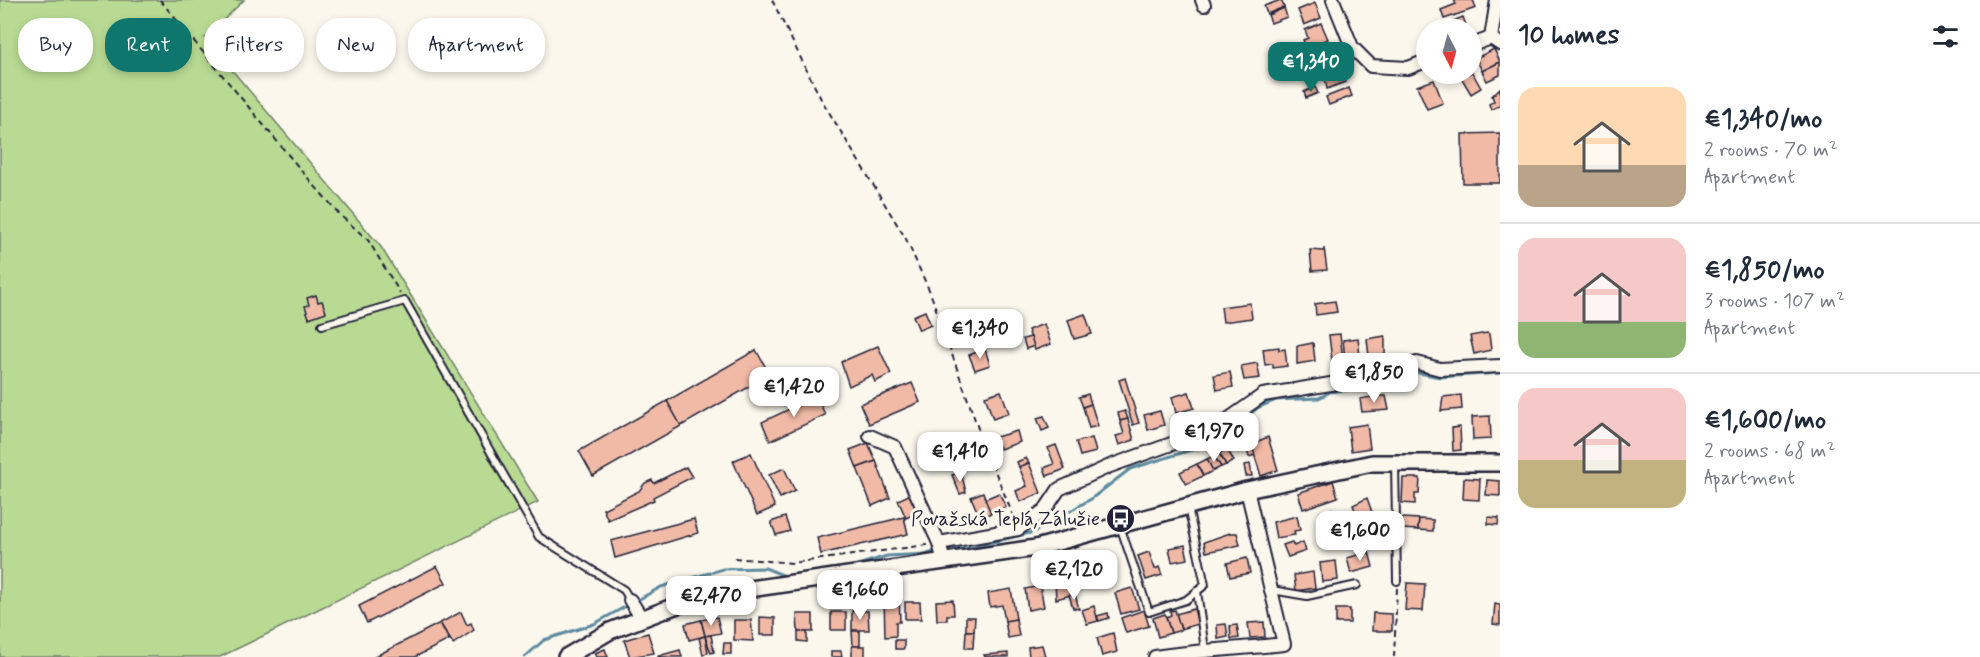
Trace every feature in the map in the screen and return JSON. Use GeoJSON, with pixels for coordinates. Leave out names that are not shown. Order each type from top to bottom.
{"type":"FeatureCollection","features":[{"type":"Feature","properties":{"kind":"street"},"geometry":{"type":"LineString","coordinates":[[1333,0],[1352,47],[1371,66],[1408,68],[1416,65]]}},
{"type":"Feature","properties":{"kind":"street"},"geometry":{"type":"LineString","coordinates":[[1496,41],[1497,0]]}},
{"type":"Feature","properties":{"kind":"street"},"geometry":{"type":"LineString","coordinates":[[939,543],[1018,530],[1045,510],[1059,489],[1110,466],[1216,428],[1263,395],[1367,378],[1417,363],[1440,369],[1500,366]]}},
{"type":"Feature","properties":{"kind":"street"},"geometry":{"type":"LineString","coordinates":[[870,436],[895,447],[939,543],[944,562]]}},
{"type":"Feature","properties":{"kind":"street"},"geometry":{"type":"LineString","coordinates":[[566,657],[602,635],[635,608],[701,596],[1036,548],[1247,490],[1372,463],[1500,463]]}},
{"type":"Feature","properties":{"kind":"street"},"geometry":{"type":"LineString","coordinates":[[1155,657],[1205,650],[1234,650],[1284,644],[1247,490]]}},
{"type":"Feature","properties":{"kind":"lane"},"geometry":{"type":"LineString","coordinates":[[322,325],[405,301],[539,537],[555,550],[624,590],[635,608]]}},
{"type":"Feature","properties":{"kind":"lane"},"geometry":{"type":"LineString","coordinates":[[1395,463],[1397,581]]}},
{"type":"Feature","properties":{"kind":"lane"},"geometry":{"type":"LineString","coordinates":[[1120,525],[1149,612],[1186,600],[1205,585],[1188,507]]}},
{"type":"Feature","properties":{"kind":"lane"},"geometry":{"type":"LineString","coordinates":[[1271,590],[1307,596],[1357,585]]}},
{"type":"Feature","properties":{"kind":"lane"},"geometry":{"type":"LineString","coordinates":[[1197,591],[1205,650]]}},
{"type":"Feature","properties":{"kind":"path"},"geometry":{"type":"LineString","coordinates":[[160,0],[341,216],[368,240],[405,301]]}},
{"type":"Feature","properties":{"kind":"path"},"geometry":{"type":"LineString","coordinates":[[772,0],[821,99],[906,239],[930,292],[980,434],[1018,530]]}},
{"type":"Feature","properties":{"kind":"path"},"geometry":{"type":"LineString","coordinates":[[734,558],[792,563],[939,543]]}},
{"type":"Feature","properties":{"kind":"path"},"geometry":{"type":"LineString","coordinates":[[1395,657],[1397,581]]}},
{"type":"Feature","properties":{"kind":"green space"},"geometry":{"type":"Polygon","coordinates":[[[0,0],[244,0],[226,18],[204,18],[204,72],[234,72],[381,247],[538,502],[220,657],[0,657],[0,0]]]}},
{"type":"Feature","properties":{"kind":"building"},"geometry":{"type":"Polygon","coordinates":[[[1281,0],[1284,7],[1267,14],[1264,6],[1281,0]]]}},
{"type":"Feature","properties":{"kind":"building"},"geometry":{"type":"Polygon","coordinates":[[[1454,0],[1473,0],[1476,8],[1444,18],[1441,10],[1456,4],[1454,0]]]}},
{"type":"Feature","properties":{"kind":"building"},"geometry":{"type":"Polygon","coordinates":[[[1315,3],[1321,18],[1304,25],[1298,10],[1315,3]]]}},
{"type":"Feature","properties":{"kind":"building"},"geometry":{"type":"Polygon","coordinates":[[[1284,8],[1287,17],[1271,23],[1268,15],[1284,8]]]}},
{"type":"Feature","properties":{"kind":"building"},"geometry":{"type":"Polygon","coordinates":[[[1321,23],[1328,39],[1306,47],[1303,40],[1308,38],[1305,30],[1321,23]]]}},
{"type":"Feature","properties":{"kind":"building"},"geometry":{"type":"Polygon","coordinates":[[[1494,49],[1500,62],[1482,71],[1482,55],[1494,49]]]}},
{"type":"Feature","properties":{"kind":"building"},"geometry":{"type":"Polygon","coordinates":[[[1500,62],[1500,75],[1487,81],[1482,71],[1500,62]]]}},
{"type":"Feature","properties":{"kind":"building"},"geometry":{"type":"Polygon","coordinates":[[[1339,68],[1345,82],[1327,89],[1324,74],[1339,68]]]}},
{"type":"Feature","properties":{"kind":"building"},"geometry":{"type":"Polygon","coordinates":[[[1436,84],[1443,103],[1427,109],[1417,86],[1436,84]]]}},
{"type":"Feature","properties":{"kind":"building"},"geometry":{"type":"Polygon","coordinates":[[[1465,84],[1479,84],[1481,88],[1471,94],[1465,84]]]}},
{"type":"Feature","properties":{"kind":"building"},"geometry":{"type":"Polygon","coordinates":[[[1315,87],[1318,93],[1306,98],[1304,92],[1315,87]]]}},
{"type":"Feature","properties":{"kind":"building"},"geometry":{"type":"Polygon","coordinates":[[[1349,88],[1352,96],[1329,105],[1326,97],[1349,88]]]}},
{"type":"Feature","properties":{"kind":"building"},"geometry":{"type":"Polygon","coordinates":[[[1500,88],[1500,105],[1491,110],[1489,104],[1494,101],[1492,96],[1500,88]]]}},
{"type":"Feature","properties":{"kind":"building"},"geometry":{"type":"Polygon","coordinates":[[[1500,133],[1500,183],[1463,183],[1462,134],[1500,133]]]}},
{"type":"Feature","properties":{"kind":"building"},"geometry":{"type":"Polygon","coordinates":[[[1324,248],[1327,270],[1312,271],[1310,250],[1324,251],[1324,248]]]}},
{"type":"Feature","properties":{"kind":"building"},"geometry":{"type":"Polygon","coordinates":[[[316,295],[318,302],[322,301],[326,312],[309,318],[305,306],[309,305],[307,298],[316,295]]]}},
{"type":"Feature","properties":{"kind":"building"},"geometry":{"type":"Polygon","coordinates":[[[1335,301],[1337,312],[1316,315],[1315,304],[1335,301]]]}},
{"type":"Feature","properties":{"kind":"building"},"geometry":{"type":"Polygon","coordinates":[[[1250,303],[1252,318],[1223,322],[1221,307],[1250,303]]]}},
{"type":"Feature","properties":{"kind":"building"},"geometry":{"type":"Polygon","coordinates":[[[925,311],[931,325],[919,330],[913,316],[925,311]]]}},
{"type":"Feature","properties":{"kind":"building"},"geometry":{"type":"Polygon","coordinates":[[[1085,314],[1092,334],[1074,339],[1068,320],[1085,314]]]}},
{"type":"Feature","properties":{"kind":"building"},"geometry":{"type":"Polygon","coordinates":[[[1044,324],[1051,344],[1035,350],[1028,330],[1044,324]]]}},
{"type":"Feature","properties":{"kind":"building"},"geometry":{"type":"Polygon","coordinates":[[[1487,333],[1491,350],[1474,354],[1470,336],[1487,333]]]}},
{"type":"Feature","properties":{"kind":"building"},"geometry":{"type":"Polygon","coordinates":[[[1340,334],[1344,369],[1333,370],[1329,335],[1340,334]]]}},
{"type":"Feature","properties":{"kind":"building"},"geometry":{"type":"Polygon","coordinates":[[[1385,336],[1385,354],[1369,356],[1367,339],[1385,336]]]}},
{"type":"Feature","properties":{"kind":"building"},"geometry":{"type":"Polygon","coordinates":[[[1031,337],[1034,346],[1026,349],[1023,339],[1031,337]]]}},
{"type":"Feature","properties":{"kind":"building"},"geometry":{"type":"Polygon","coordinates":[[[1358,338],[1360,357],[1345,359],[1343,340],[1358,338]]]}},
{"type":"Feature","properties":{"kind":"building"},"geometry":{"type":"Polygon","coordinates":[[[1313,343],[1315,361],[1297,364],[1297,346],[1313,343]]]}},
{"type":"Feature","properties":{"kind":"building"},"geometry":{"type":"Polygon","coordinates":[[[878,346],[891,374],[875,382],[872,375],[849,386],[841,362],[878,346]]]}},
{"type":"Feature","properties":{"kind":"building"},"geometry":{"type":"Polygon","coordinates":[[[1279,347],[1279,350],[1285,349],[1287,366],[1273,368],[1273,364],[1265,365],[1263,349],[1279,347]]]}},
{"type":"Feature","properties":{"kind":"building"},"geometry":{"type":"Polygon","coordinates":[[[985,349],[990,365],[975,370],[969,355],[985,349]]]}},
{"type":"Feature","properties":{"kind":"building"},"geometry":{"type":"Polygon","coordinates":[[[756,350],[770,375],[681,426],[667,401],[756,350]]]}},
{"type":"Feature","properties":{"kind":"building"},"geometry":{"type":"Polygon","coordinates":[[[1257,363],[1260,378],[1244,380],[1241,366],[1257,363]]]}},
{"type":"Feature","properties":{"kind":"building"},"geometry":{"type":"Polygon","coordinates":[[[1230,372],[1233,387],[1217,390],[1214,375],[1230,372]]]}},
{"type":"Feature","properties":{"kind":"building"},"geometry":{"type":"Polygon","coordinates":[[[1125,378],[1139,423],[1133,425],[1119,380],[1125,378]]]}},
{"type":"Feature","properties":{"kind":"building"},"geometry":{"type":"Polygon","coordinates":[[[912,383],[920,402],[869,424],[860,404],[912,383]]]}},
{"type":"Feature","properties":{"kind":"building"},"geometry":{"type":"Polygon","coordinates":[[[1001,391],[1009,413],[993,419],[985,396],[1001,391]]]}},
{"type":"Feature","properties":{"kind":"building"},"geometry":{"type":"Polygon","coordinates":[[[1189,392],[1194,408],[1176,413],[1172,397],[1189,392]]]}},
{"type":"Feature","properties":{"kind":"building"},"geometry":{"type":"Polygon","coordinates":[[[1088,394],[1091,404],[1083,407],[1079,397],[1088,394]]]}},
{"type":"Feature","properties":{"kind":"building"},"geometry":{"type":"Polygon","coordinates":[[[1461,395],[1462,409],[1441,411],[1443,397],[1461,395]]]}},
{"type":"Feature","properties":{"kind":"building"},"geometry":{"type":"Polygon","coordinates":[[[817,396],[825,415],[770,441],[762,422],[817,396]]]}},
{"type":"Feature","properties":{"kind":"building"},"geometry":{"type":"Polygon","coordinates":[[[1386,396],[1389,410],[1362,412],[1360,399],[1386,396]]]}},
{"type":"Feature","properties":{"kind":"building"},"geometry":{"type":"Polygon","coordinates":[[[667,401],[681,426],[593,476],[579,451],[667,401]]]}},
{"type":"Feature","properties":{"kind":"building"},"geometry":{"type":"Polygon","coordinates":[[[1091,404],[1098,426],[1089,428],[1083,407],[1091,404]]]}},
{"type":"Feature","properties":{"kind":"building"},"geometry":{"type":"Polygon","coordinates":[[[1125,411],[1128,419],[1120,421],[1118,413],[1125,411]]]}},
{"type":"Feature","properties":{"kind":"building"},"geometry":{"type":"Polygon","coordinates":[[[1160,411],[1164,425],[1148,430],[1144,415],[1160,411]]]}},
{"type":"Feature","properties":{"kind":"building"},"geometry":{"type":"Polygon","coordinates":[[[1044,416],[1049,428],[1042,431],[1037,418],[1044,416]]]}},
{"type":"Feature","properties":{"kind":"building"},"geometry":{"type":"Polygon","coordinates":[[[1490,416],[1491,439],[1473,440],[1472,417],[1490,416]]]}},
{"type":"Feature","properties":{"kind":"building"},"geometry":{"type":"Polygon","coordinates":[[[1128,419],[1134,440],[1119,445],[1116,436],[1124,434],[1120,421],[1128,419]]]}},
{"type":"Feature","properties":{"kind":"building"},"geometry":{"type":"Polygon","coordinates":[[[1367,424],[1370,448],[1351,451],[1348,427],[1367,424]]]}},
{"type":"Feature","properties":{"kind":"building"},"geometry":{"type":"Polygon","coordinates":[[[1460,427],[1461,450],[1453,451],[1452,428],[1460,427]]]}},
{"type":"Feature","properties":{"kind":"building"},"geometry":{"type":"Polygon","coordinates":[[[1017,431],[1020,442],[1000,449],[996,437],[1017,431]]]}},
{"type":"Feature","properties":{"kind":"building"},"geometry":{"type":"Polygon","coordinates":[[[1268,437],[1278,470],[1261,476],[1251,444],[1268,437]]]}},
{"type":"Feature","properties":{"kind":"building"},"geometry":{"type":"Polygon","coordinates":[[[1092,438],[1096,452],[1080,456],[1076,442],[1092,438]]]}},
{"type":"Feature","properties":{"kind":"building"},"geometry":{"type":"Polygon","coordinates":[[[868,443],[876,461],[857,468],[850,450],[868,443]]]}},
{"type":"Feature","properties":{"kind":"building"},"geometry":{"type":"Polygon","coordinates":[[[1251,444],[1255,455],[1249,457],[1246,446],[1251,444]]]}},
{"type":"Feature","properties":{"kind":"building"},"geometry":{"type":"Polygon","coordinates":[[[1056,445],[1065,469],[1047,476],[1044,468],[1054,464],[1048,448],[1056,445]]]}},
{"type":"Feature","properties":{"kind":"building"},"geometry":{"type":"Polygon","coordinates":[[[1227,449],[1234,461],[1226,465],[1219,453],[1227,449]]]}},
{"type":"Feature","properties":{"kind":"building"},"geometry":{"type":"Polygon","coordinates":[[[751,453],[775,507],[757,515],[733,461],[751,453]]]}},
{"type":"Feature","properties":{"kind":"building"},"geometry":{"type":"Polygon","coordinates":[[[1219,453],[1226,465],[1221,467],[1214,456],[1219,453]]]}},
{"type":"Feature","properties":{"kind":"building"},"geometry":{"type":"Polygon","coordinates":[[[1214,456],[1221,467],[1213,471],[1207,459],[1214,456]]]}},
{"type":"Feature","properties":{"kind":"building"},"geometry":{"type":"Polygon","coordinates":[[[1026,458],[1029,463],[1019,467],[1017,462],[1026,458]]]}},
{"type":"Feature","properties":{"kind":"building"},"geometry":{"type":"Polygon","coordinates":[[[1207,459],[1213,471],[1203,476],[1197,464],[1207,459]]]}},
{"type":"Feature","properties":{"kind":"building"},"geometry":{"type":"Polygon","coordinates":[[[876,461],[890,498],[872,506],[857,468],[876,461]]]}},
{"type":"Feature","properties":{"kind":"building"},"geometry":{"type":"Polygon","coordinates":[[[1029,463],[1041,493],[1020,502],[1016,491],[1027,486],[1019,467],[1029,463]]]}},
{"type":"Feature","properties":{"kind":"building"},"geometry":{"type":"Polygon","coordinates":[[[1197,464],[1203,476],[1186,484],[1180,472],[1197,464]]]}},
{"type":"Feature","properties":{"kind":"building"},"geometry":{"type":"Polygon","coordinates":[[[1250,464],[1252,476],[1246,476],[1244,465],[1250,464]]]}},
{"type":"Feature","properties":{"kind":"building"},"geometry":{"type":"Polygon","coordinates":[[[686,467],[692,477],[653,497],[654,500],[608,520],[603,509],[639,491],[645,483],[652,480],[654,483],[686,467]]]}},
{"type":"Feature","properties":{"kind":"building"},"geometry":{"type":"Polygon","coordinates":[[[784,468],[795,491],[780,498],[769,475],[784,468]]]}},
{"type":"Feature","properties":{"kind":"building"},"geometry":{"type":"Polygon","coordinates":[[[961,472],[966,492],[960,494],[952,475],[961,472]]]}},
{"type":"Feature","properties":{"kind":"building"},"geometry":{"type":"Polygon","coordinates":[[[1403,478],[1420,478],[1419,494],[1415,494],[1415,504],[1402,503],[1403,478]]]}},
{"type":"Feature","properties":{"kind":"building"},"geometry":{"type":"Polygon","coordinates":[[[1464,478],[1480,479],[1479,500],[1463,499],[1464,478]]]}},
{"type":"Feature","properties":{"kind":"building"},"geometry":{"type":"Polygon","coordinates":[[[1487,480],[1500,481],[1500,496],[1486,495],[1487,480]]]}},
{"type":"Feature","properties":{"kind":"building"},"geometry":{"type":"Polygon","coordinates":[[[1333,481],[1338,497],[1303,509],[1298,493],[1333,481]]]}},
{"type":"Feature","properties":{"kind":"building"},"geometry":{"type":"Polygon","coordinates":[[[983,492],[991,513],[980,518],[971,497],[983,492]]]}},
{"type":"Feature","properties":{"kind":"building"},"geometry":{"type":"Polygon","coordinates":[[[913,493],[922,511],[906,518],[898,500],[913,493]]]}},
{"type":"Feature","properties":{"kind":"building"},"geometry":{"type":"Polygon","coordinates":[[[999,493],[1006,507],[991,513],[985,499],[999,493]]]}},
{"type":"Feature","properties":{"kind":"building"},"geometry":{"type":"Polygon","coordinates":[[[1367,498],[1373,515],[1359,520],[1353,505],[1367,498]]]}},
{"type":"Feature","properties":{"kind":"building"},"geometry":{"type":"Polygon","coordinates":[[[1332,509],[1342,538],[1330,542],[1320,513],[1332,509]]]}},
{"type":"Feature","properties":{"kind":"building"},"geometry":{"type":"Polygon","coordinates":[[[1297,516],[1300,530],[1294,531],[1295,535],[1276,538],[1273,522],[1297,516]]]}},
{"type":"Feature","properties":{"kind":"building"},"geometry":{"type":"Polygon","coordinates":[[[785,517],[790,531],[776,535],[771,522],[785,517]]]}},
{"type":"Feature","properties":{"kind":"building"},"geometry":{"type":"Polygon","coordinates":[[[904,517],[908,534],[821,554],[817,538],[904,517]]]}},
{"type":"Feature","properties":{"kind":"building"},"geometry":{"type":"Polygon","coordinates":[[[1488,517],[1499,518],[1498,525],[1488,524],[1488,517]]]}},
{"type":"Feature","properties":{"kind":"building"},"geometry":{"type":"Polygon","coordinates":[[[1402,518],[1419,519],[1418,530],[1402,529],[1402,518]]]}},
{"type":"Feature","properties":{"kind":"building"},"geometry":{"type":"Polygon","coordinates":[[[694,519],[698,533],[615,558],[611,541],[694,519]]]}},
{"type":"Feature","properties":{"kind":"building"},"geometry":{"type":"Polygon","coordinates":[[[1419,519],[1433,520],[1433,531],[1418,530],[1419,519]]]}},
{"type":"Feature","properties":{"kind":"building"},"geometry":{"type":"Polygon","coordinates":[[[1379,528],[1394,528],[1394,545],[1379,545],[1379,528]]]}},
{"type":"Feature","properties":{"kind":"building"},"geometry":{"type":"Polygon","coordinates":[[[1230,533],[1237,533],[1240,545],[1206,552],[1204,542],[1230,533]]]}},
{"type":"Feature","properties":{"kind":"building"},"geometry":{"type":"Polygon","coordinates":[[[1292,542],[1294,546],[1303,542],[1306,551],[1288,557],[1283,545],[1292,542]]]}},
{"type":"Feature","properties":{"kind":"building"},"geometry":{"type":"Polygon","coordinates":[[[1185,545],[1188,559],[1172,562],[1169,548],[1185,545]]]}},
{"type":"Feature","properties":{"kind":"building"},"geometry":{"type":"Polygon","coordinates":[[[1149,552],[1155,569],[1159,567],[1162,575],[1146,580],[1138,556],[1149,552]]]}},
{"type":"Feature","properties":{"kind":"building"},"geometry":{"type":"Polygon","coordinates":[[[1369,552],[1373,567],[1351,573],[1347,558],[1369,552]]]}},
{"type":"Feature","properties":{"kind":"building"},"geometry":{"type":"Polygon","coordinates":[[[1247,558],[1250,573],[1230,577],[1227,563],[1247,558]]]}},
{"type":"Feature","properties":{"kind":"building"},"geometry":{"type":"Polygon","coordinates":[[[1336,561],[1338,580],[1322,582],[1320,563],[1336,561]]]}},
{"type":"Feature","properties":{"kind":"building"},"geometry":{"type":"Polygon","coordinates":[[[437,566],[446,583],[367,623],[359,606],[437,566]]]}},
{"type":"Feature","properties":{"kind":"building"},"geometry":{"type":"Polygon","coordinates":[[[1313,572],[1315,588],[1296,591],[1294,575],[1313,572]]]}},
{"type":"Feature","properties":{"kind":"building"},"geometry":{"type":"Polygon","coordinates":[[[1071,578],[1075,594],[1056,599],[1055,582],[1071,578]]]}},
{"type":"Feature","properties":{"kind":"building"},"geometry":{"type":"Polygon","coordinates":[[[1407,583],[1425,584],[1423,611],[1405,610],[1407,583]]]}},
{"type":"Feature","properties":{"kind":"building"},"geometry":{"type":"Polygon","coordinates":[[[1040,586],[1044,607],[1028,610],[1025,589],[1040,586]]]}},
{"type":"Feature","properties":{"kind":"building"},"geometry":{"type":"Polygon","coordinates":[[[1132,588],[1139,609],[1121,614],[1115,593],[1132,588]]]}},
{"type":"Feature","properties":{"kind":"building"},"geometry":{"type":"Polygon","coordinates":[[[1011,589],[1016,619],[1005,621],[1002,605],[990,607],[988,593],[1011,589]]]}},
{"type":"Feature","properties":{"kind":"building"},"geometry":{"type":"Polygon","coordinates":[[[1075,594],[1079,609],[1073,608],[1069,595],[1075,594]]]}},
{"type":"Feature","properties":{"kind":"building"},"geometry":{"type":"Polygon","coordinates":[[[884,595],[899,595],[900,622],[896,622],[896,636],[885,637],[884,595]]]}},
{"type":"Feature","properties":{"kind":"building"},"geometry":{"type":"Polygon","coordinates":[[[953,600],[954,615],[947,615],[947,620],[937,620],[936,601],[953,600]]]}},
{"type":"Feature","properties":{"kind":"building"},"geometry":{"type":"Polygon","coordinates":[[[905,602],[920,602],[921,619],[905,619],[905,602]]]}},
{"type":"Feature","properties":{"kind":"building"},"geometry":{"type":"Polygon","coordinates":[[[1495,604],[1500,605],[1500,625],[1493,624],[1495,604]]]}},
{"type":"Feature","properties":{"kind":"building"},"geometry":{"type":"Polygon","coordinates":[[[1094,606],[1098,621],[1087,624],[1082,610],[1094,606]]]}},
{"type":"Feature","properties":{"kind":"building"},"geometry":{"type":"Polygon","coordinates":[[[1194,609],[1198,624],[1181,629],[1176,614],[1194,609]]]}},
{"type":"Feature","properties":{"kind":"building"},"geometry":{"type":"Polygon","coordinates":[[[1336,609],[1350,609],[1350,623],[1336,623],[1336,609]]]}},
{"type":"Feature","properties":{"kind":"building"},"geometry":{"type":"Polygon","coordinates":[[[1144,610],[1149,626],[1126,633],[1121,618],[1144,610]]]}},
{"type":"Feature","properties":{"kind":"building"},"geometry":{"type":"Polygon","coordinates":[[[1175,610],[1181,630],[1171,633],[1166,617],[1171,615],[1170,611],[1175,610]]]}},
{"type":"Feature","properties":{"kind":"building"},"geometry":{"type":"Polygon","coordinates":[[[852,611],[868,611],[869,630],[852,630],[852,611]]]}},
{"type":"Feature","properties":{"kind":"building"},"geometry":{"type":"Polygon","coordinates":[[[461,612],[467,625],[471,623],[474,630],[453,644],[440,623],[461,612]]]}},
{"type":"Feature","properties":{"kind":"building"},"geometry":{"type":"Polygon","coordinates":[[[831,612],[846,612],[846,630],[831,630],[831,612]]]}},
{"type":"Feature","properties":{"kind":"building"},"geometry":{"type":"Polygon","coordinates":[[[1108,613],[1109,618],[1099,621],[1097,616],[1108,613]]]}},
{"type":"Feature","properties":{"kind":"building"},"geometry":{"type":"Polygon","coordinates":[[[1373,613],[1392,614],[1392,631],[1372,631],[1373,613]]]}},
{"type":"Feature","properties":{"kind":"building"},"geometry":{"type":"Polygon","coordinates":[[[797,614],[813,614],[813,632],[798,632],[797,614]]]}},
{"type":"Feature","properties":{"kind":"building"},"geometry":{"type":"Polygon","coordinates":[[[1165,614],[1171,633],[1158,637],[1153,618],[1165,614]]]}},
{"type":"Feature","properties":{"kind":"building"},"geometry":{"type":"Polygon","coordinates":[[[717,617],[721,633],[705,636],[701,620],[717,617]]]}},
{"type":"Feature","properties":{"kind":"building"},"geometry":{"type":"Polygon","coordinates":[[[760,617],[775,618],[775,635],[760,635],[760,617]]]}},
{"type":"Feature","properties":{"kind":"building"},"geometry":{"type":"Polygon","coordinates":[[[966,617],[975,617],[974,631],[966,631],[966,617]]]}},
{"type":"Feature","properties":{"kind":"building"},"geometry":{"type":"Polygon","coordinates":[[[1016,619],[1019,636],[1008,638],[1005,621],[1016,619]]]}},
{"type":"Feature","properties":{"kind":"building"},"geometry":{"type":"Polygon","coordinates":[[[701,620],[705,636],[689,640],[685,624],[701,620]]]}},
{"type":"Feature","properties":{"kind":"building"},"geometry":{"type":"Polygon","coordinates":[[[734,620],[751,620],[753,641],[734,640],[734,620]]]}},
{"type":"Feature","properties":{"kind":"building"},"geometry":{"type":"Polygon","coordinates":[[[1264,622],[1265,637],[1250,638],[1248,623],[1264,622]]]}},
{"type":"Feature","properties":{"kind":"building"},"geometry":{"type":"Polygon","coordinates":[[[440,623],[449,640],[415,657],[374,657],[440,623]]]}},
{"type":"Feature","properties":{"kind":"building"},"geometry":{"type":"Polygon","coordinates":[[[1226,624],[1228,637],[1218,639],[1217,625],[1226,624]]]}},
{"type":"Feature","properties":{"kind":"building"},"geometry":{"type":"Polygon","coordinates":[[[1237,625],[1239,638],[1231,639],[1230,626],[1237,625]]]}},
{"type":"Feature","properties":{"kind":"building"},"geometry":{"type":"Polygon","coordinates":[[[852,631],[860,631],[860,646],[853,646],[852,631]]]}},
{"type":"Feature","properties":{"kind":"building"},"geometry":{"type":"Polygon","coordinates":[[[966,631],[974,631],[973,648],[965,648],[966,631]]]}},
{"type":"Feature","properties":{"kind":"building"},"geometry":{"type":"Polygon","coordinates":[[[798,632],[807,632],[807,642],[798,641],[798,632]]]}},
{"type":"Feature","properties":{"kind":"building"},"geometry":{"type":"Polygon","coordinates":[[[648,633],[654,653],[630,657],[624,640],[648,633]]]}},
{"type":"Feature","properties":{"kind":"building"},"geometry":{"type":"Polygon","coordinates":[[[1113,633],[1117,652],[1102,656],[1097,638],[1113,633]]]}},
{"type":"Feature","properties":{"kind":"building"},"geometry":{"type":"Polygon","coordinates":[[[711,635],[714,652],[711,653],[705,636],[711,635]]]}},
{"type":"Feature","properties":{"kind":"building"},"geometry":{"type":"Polygon","coordinates":[[[705,636],[708,652],[703,655],[699,638],[705,636]]]}},
{"type":"Feature","properties":{"kind":"building"},"geometry":{"type":"Polygon","coordinates":[[[895,640],[904,640],[904,649],[895,649],[895,640]]]}},
{"type":"Feature","properties":{"kind":"building"},"geometry":{"type":"Polygon","coordinates":[[[724,643],[731,643],[731,654],[723,654],[724,643]]]}},
{"type":"Feature","properties":{"kind":"building"},"geometry":{"type":"Polygon","coordinates":[[[1042,645],[1045,656],[1029,657],[1028,647],[1042,645]]]}},
{"type":"Feature","properties":{"kind":"building"},"geometry":{"type":"Polygon","coordinates":[[[852,646],[865,646],[865,657],[852,657],[852,646]]]}},
{"type":"Feature","properties":{"kind":"building"},"geometry":{"type":"Polygon","coordinates":[[[605,649],[608,657],[597,657],[595,653],[605,649]]]}},
{"type":"Feature","properties":{"kind":"building"},"geometry":{"type":"Polygon","coordinates":[[[680,650],[682,657],[658,657],[658,656],[680,650]]]}},
{"type":"Feature","properties":{"kind":"building"},"geometry":{"type":"Polygon","coordinates":[[[831,651],[841,651],[842,657],[831,657],[831,651]]]}},
{"type":"Feature","properties":{"kind":"building"},"geometry":{"type":"Polygon","coordinates":[[[1008,653],[1008,657],[985,657],[984,655],[1008,653]]]}},
{"type":"Feature","properties":{"kind":"waterway"},"geometry":{"type":"LineString","coordinates":[[943,549],[965,549],[1034,532],[1091,499],[1130,469],[1210,444],[1259,407],[1276,400],[1319,398],[1330,392],[1382,385],[1413,372],[1440,377],[1500,373]]}},
{"type":"Feature","properties":{"kind":"waterway"},"geometry":{"type":"LineString","coordinates":[[636,601],[661,587],[723,569],[765,568],[785,576],[851,567],[887,556],[927,554],[937,551]]}},
{"type":"Feature","properties":{"kind":"waterway"},"geometry":{"type":"LineString","coordinates":[[525,657],[544,640],[594,624],[630,604]]}},
{"type":"Feature","properties":{"kind":"place","name":"Považská Teplá,Zálužie"},"geometry":{"type":"Point","coordinates":[1121,518]}}]}
